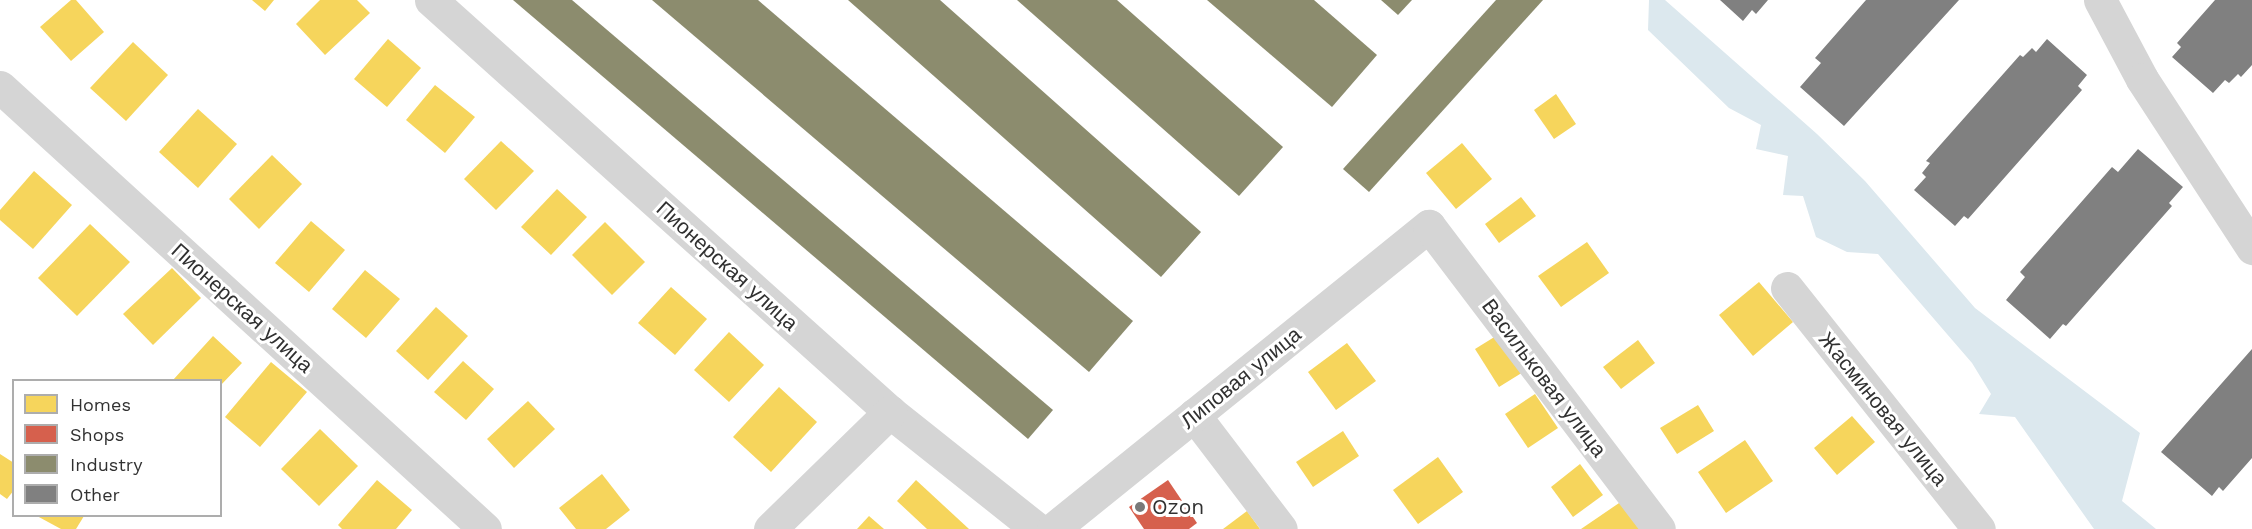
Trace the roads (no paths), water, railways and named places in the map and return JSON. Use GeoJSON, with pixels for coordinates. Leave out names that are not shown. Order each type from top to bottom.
{"type":"FeatureCollection","features":[{"type":"Feature","properties":{"kind":"street","name":"Пионерская улица"},"geometry":{"type":"LineString","coordinates":[[431,0],[890,412],[1037,529]]}},
{"type":"Feature","properties":{"kind":"street"},"geometry":{"type":"LineString","coordinates":[[2100,0],[2142,79],[2252,248]]}},
{"type":"Feature","properties":{"kind":"street","name":"Пионерская улица"},"geometry":{"type":"LineString","coordinates":[[0,87],[485,529]]}},
{"type":"Feature","properties":{"kind":"street","name":"Липовая улица"},"geometry":{"type":"LineString","coordinates":[[1053,529],[1429,226]]}},
{"type":"Feature","properties":{"kind":"street","name":"Васильковая улица"},"geometry":{"type":"LineString","coordinates":[[1429,226],[1659,529]]}},
{"type":"Feature","properties":{"kind":"street","name":"Жасминовая улица"},"geometry":{"type":"LineString","coordinates":[[1787,288],[1979,529]]}},
{"type":"Feature","properties":{"kind":"street"},"geometry":{"type":"LineString","coordinates":[[770,529],[890,412]]}},
{"type":"Feature","properties":{"kind":"street"},"geometry":{"type":"LineString","coordinates":[[1194,415],[1281,529]]}},
{"type":"Feature","properties":{"kind":"place","name":"Ozon"},"geometry":{"type":"Point","coordinates":[1140,507]}}]}
